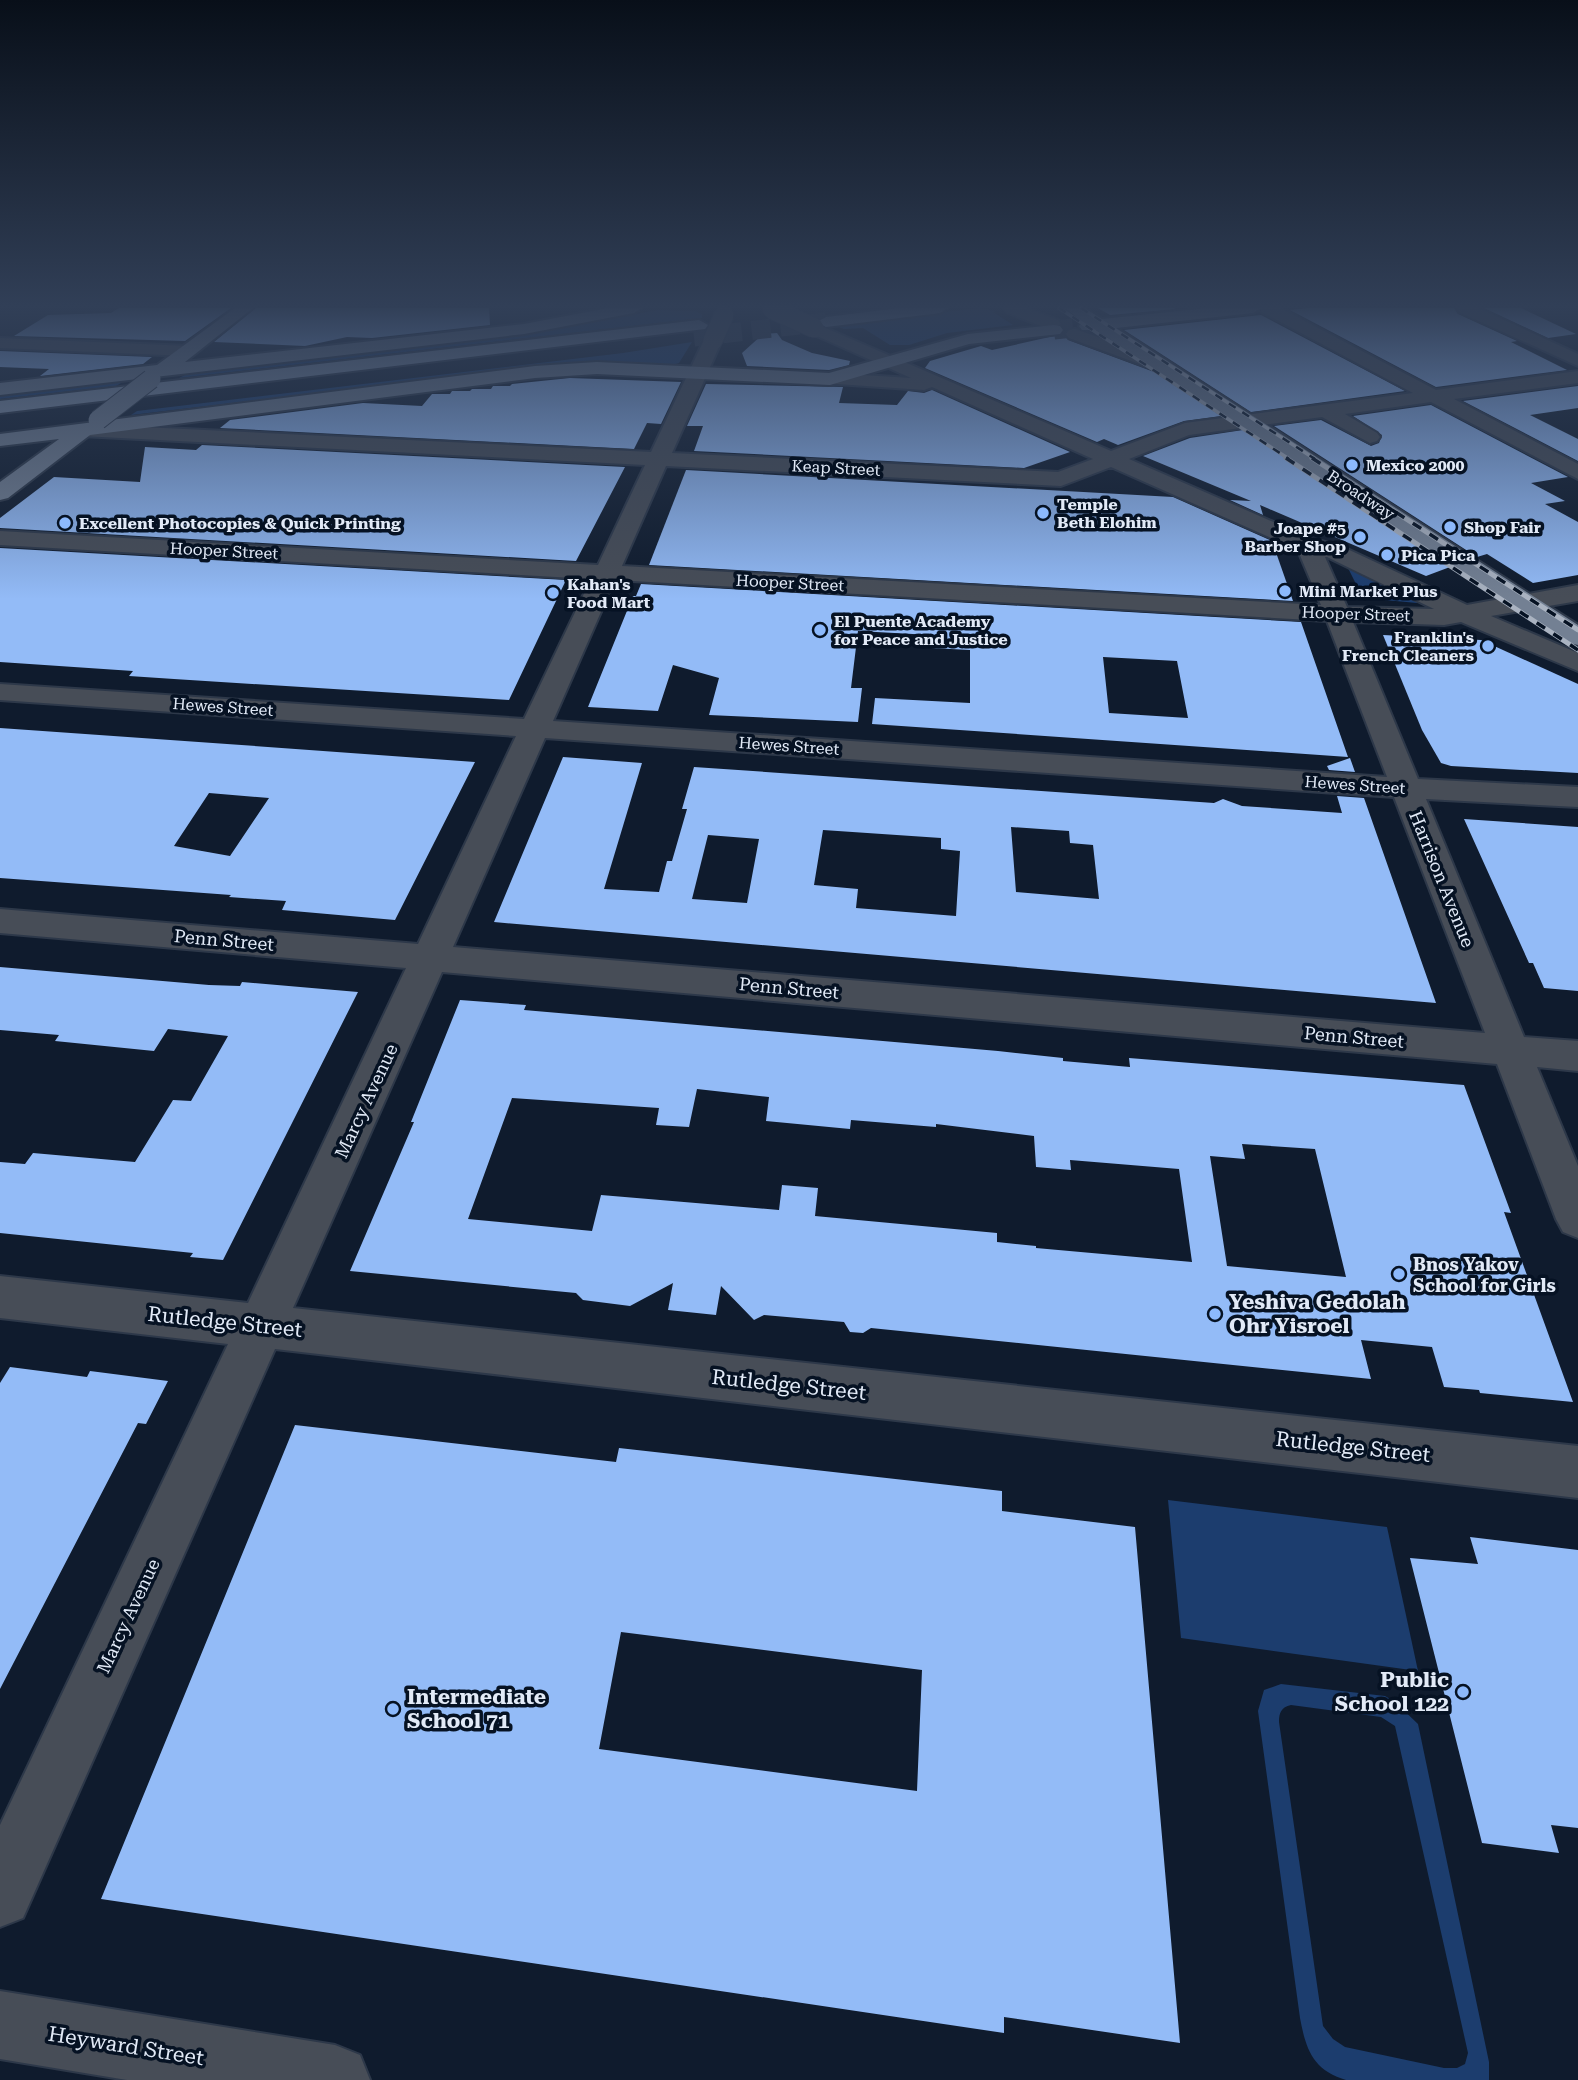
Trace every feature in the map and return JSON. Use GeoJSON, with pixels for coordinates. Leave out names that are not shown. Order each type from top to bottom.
{"type":"FeatureCollection","features":[{"type":"Feature","properties":{"kind":"highway"},"geometry":{"type":"LineString","coordinates":[[0,407],[19,405]]}},
{"type":"Feature","properties":{"kind":"highway"},"geometry":{"type":"LineString","coordinates":[[0,421],[129,405]]}},
{"type":"Feature","properties":{"kind":"main road"},"geometry":{"type":"LineString","coordinates":[[0,493],[117,405]]}},
{"type":"Feature","properties":{"kind":"main road"},"geometry":{"type":"LineString","coordinates":[[167,426],[310,405]]}},
{"type":"Feature","properties":{"kind":"main road","name":"Broadway"},"geometry":{"type":"LineString","coordinates":[[1222,405],[1578,637]]}},
{"type":"Feature","properties":{"kind":"main road"},"geometry":{"type":"LineString","coordinates":[[0,440],[90,425]]}},
{"type":"Feature","properties":{"kind":"street","name":"Marcy Avenue"},"geometry":{"type":"LineString","coordinates":[[0,1895],[660,459],[681,405]]}},
{"type":"Feature","properties":{"kind":"street"},"geometry":{"type":"LineString","coordinates":[[990,405],[1302,543],[1335,552],[1578,663]]}},
{"type":"Feature","properties":{"kind":"street","name":"Keap Street"},"geometry":{"type":"LineString","coordinates":[[90,425],[167,426],[660,459],[1061,479],[1185,429],[1369,405]]}},
{"type":"Feature","properties":{"kind":"street"},"geometry":{"type":"LineString","coordinates":[[1451,405],[1578,473]]}},
{"type":"Feature","properties":{"kind":"street"},"geometry":{"type":"LineString","coordinates":[[1326,411],[1370,437]]}},
{"type":"Feature","properties":{"kind":"street"},"geometry":{"type":"LineString","coordinates":[[1458,431],[1490,426]]}},
{"type":"Feature","properties":{"kind":"street","name":"Hooper Street"},"geometry":{"type":"LineString","coordinates":[[0,538],[1337,614],[1444,617],[1578,593]]}},
{"type":"Feature","properties":{"kind":"street","name":"Harrison Avenue"},"geometry":{"type":"LineString","coordinates":[[1302,543],[1310,550],[1337,614],[1578,1219]]}},
{"type":"Feature","properties":{"kind":"street","name":"Hewes Street"},"geometry":{"type":"LineString","coordinates":[[0,692],[1405,788],[1578,797]]}},
{"type":"Feature","properties":{"kind":"street","name":"Penn Street"},"geometry":{"type":"LineString","coordinates":[[0,921],[1578,1056]]}},
{"type":"Feature","properties":{"kind":"street","name":"Rutledge Street"},"geometry":{"type":"LineString","coordinates":[[0,1297],[1578,1472]]}},
{"type":"Feature","properties":{"kind":"street","name":"Heyward Street"},"geometry":{"type":"LineString","coordinates":[[0,2025],[335,2080]]}},
{"type":"Feature","properties":{"kind":"shaded area"},"geometry":{"type":"Polygon","coordinates":[[[187,405],[215,405],[131,415],[137,411],[187,405]]]}},
{"type":"Feature","properties":{"kind":"shaded area"},"geometry":{"type":"Polygon","coordinates":[[[1346,564],[1423,599],[1417,603],[1363,598],[1346,564]]]}},
{"type":"Feature","properties":{"kind":"shaded area"},"geometry":{"type":"Polygon","coordinates":[[[1168,1500],[1387,1527],[1418,1671],[1181,1638],[1168,1500]]]}},
{"type":"Feature","properties":{"kind":"shaded area"},"geometry":{"type":"Polygon","coordinates":[[[1281,1684],[1385,1696],[1418,1724],[1489,2062],[1489,2080],[1346,2080],[1326,2071],[1308,2049],[1300,2018],[1258,1711],[1264,1690],[1281,1684]],[[1291,1705],[1283,1709],[1279,1716],[1323,2026],[1333,2039],[1345,2047],[1444,2068],[1457,2068],[1465,2064],[1468,2053],[1395,1726],[1381,1717],[1291,1705]]]}},
{"type":"Feature","properties":{"kind":"building"},"geometry":{"type":"Polygon","coordinates":[[[347,405],[670,405],[661,424],[647,423],[634,449],[220,428],[230,420],[347,405]]]}},
{"type":"Feature","properties":{"kind":"building"},"geometry":{"type":"Polygon","coordinates":[[[696,405],[966,405],[1070,452],[1024,468],[694,451],[703,426],[687,426],[696,405]]]}},
{"type":"Feature","properties":{"kind":"building"},"geometry":{"type":"Polygon","coordinates":[[[1011,405],[1204,405],[1221,416],[1184,421],[1118,445],[1104,439],[1097,442],[1011,405]]]}},
{"type":"Feature","properties":{"kind":"building"},"geometry":{"type":"Polygon","coordinates":[[[1240,405],[1302,405],[1251,412],[1240,405]]]}},
{"type":"Feature","properties":{"kind":"building"},"geometry":{"type":"Polygon","coordinates":[[[1431,405],[1568,477],[1531,483],[1565,501],[1545,504],[1578,522],[1578,575],[1533,583],[1487,554],[1477,557],[1274,426],[1321,420],[1371,446],[1379,443],[1382,435],[1353,416],[1431,405]]]}},
{"type":"Feature","properties":{"kind":"building"},"geometry":{"type":"Polygon","coordinates":[[[1471,405],[1578,405],[1578,408],[1530,415],[1578,439],[1578,461],[1471,405]]]}},
{"type":"Feature","properties":{"kind":"building"},"geometry":{"type":"Polygon","coordinates":[[[1243,430],[1450,567],[1426,576],[1260,505],[1263,515],[1230,500],[1251,501],[1143,456],[1190,438],[1243,430]]]}},
{"type":"Feature","properties":{"kind":"building"},"geometry":{"type":"Polygon","coordinates":[[[202,445],[625,467],[576,561],[0,528],[0,518],[54,477],[140,482],[145,447],[196,450],[202,445]]]}},
{"type":"Feature","properties":{"kind":"building"},"geometry":{"type":"Polygon","coordinates":[[[686,470],[1173,497],[1272,541],[1293,601],[649,565],[686,470]]]}},
{"type":"Feature","properties":{"kind":"building"},"geometry":{"type":"Polygon","coordinates":[[[0,548],[566,580],[509,700],[129,676],[133,671],[0,662],[0,548]]]}},
{"type":"Feature","properties":{"kind":"building"},"geometry":{"type":"Polygon","coordinates":[[[641,584],[1301,622],[1348,757],[872,724],[875,698],[970,703],[970,650],[931,648],[931,635],[858,631],[851,688],[862,688],[858,722],[709,715],[719,678],[673,665],[658,711],[588,707],[633,596],[636,596],[641,584]],[[1103,657],[1109,713],[1188,718],[1177,661],[1103,657]]]}},
{"type":"Feature","properties":{"kind":"building"},"geometry":{"type":"Polygon","coordinates":[[[1383,635],[1481,640],[1578,684],[1578,773],[1451,766],[1441,763],[1422,730],[1383,635]]]}},
{"type":"Feature","properties":{"kind":"building"},"geometry":{"type":"Polygon","coordinates":[[[0,728],[475,762],[395,920],[282,910],[286,901],[229,897],[231,895],[0,878],[0,728]],[[209,793],[174,846],[230,856],[269,798],[209,793]]]}},
{"type":"Feature","properties":{"kind":"building"},"geometry":{"type":"Polygon","coordinates":[[[563,757],[642,763],[604,889],[659,892],[667,861],[672,861],[687,809],[682,809],[694,767],[1214,803],[1223,799],[1242,806],[1342,813],[1337,796],[1364,798],[1436,1003],[494,922],[563,757]],[[1011,827],[1016,892],[1099,899],[1093,845],[1070,843],[1069,831],[1011,827]],[[823,830],[814,885],[858,889],[856,908],[956,916],[960,851],[941,849],[941,838],[823,830]],[[708,835],[692,899],[747,903],[759,839],[708,835]]]}},
{"type":"Feature","properties":{"kind":"building"},"geometry":{"type":"Polygon","coordinates":[[[1350,758],[1355,772],[1329,770],[1327,766],[1350,758]]]}},
{"type":"Feature","properties":{"kind":"building"},"geometry":{"type":"Polygon","coordinates":[[[1464,819],[1578,827],[1578,991],[1544,988],[1533,963],[1529,963],[1464,819]]]}},
{"type":"Feature","properties":{"kind":"building"},"geometry":{"type":"Polygon","coordinates":[[[0,967],[209,985],[240,986],[242,982],[358,992],[223,1260],[190,1257],[193,1253],[0,1233],[0,1162],[25,1164],[33,1153],[135,1162],[173,1100],[191,1101],[228,1036],[168,1029],[154,1051],[55,1041],[59,1035],[0,1030],[0,967]]]}},
{"type":"Feature","properties":{"kind":"building"},"geometry":{"type":"Polygon","coordinates":[[[460,1000],[526,1005],[524,1010],[998,1051],[1063,1058],[1063,1061],[1130,1067],[1129,1058],[1464,1085],[1511,1213],[1504,1212],[1573,1402],[1444,1387],[1432,1347],[1361,1340],[1371,1379],[871,1328],[863,1333],[850,1332],[844,1322],[764,1315],[754,1320],[721,1286],[716,1315],[668,1310],[673,1283],[630,1306],[583,1300],[576,1293],[350,1271],[414,1122],[411,1122],[460,1000]],[[697,1089],[689,1127],[656,1125],[659,1108],[512,1098],[468,1219],[592,1231],[601,1195],[779,1210],[782,1185],[818,1188],[815,1216],[997,1233],[997,1242],[1036,1248],[1192,1262],[1179,1169],[1070,1160],[1071,1170],[1036,1167],[1034,1136],[936,1124],[936,1127],[851,1120],[850,1129],[766,1121],[769,1097],[697,1089]],[[1242,1144],[1245,1159],[1210,1156],[1227,1266],[1346,1277],[1315,1149],[1242,1144]]]}},
{"type":"Feature","properties":{"kind":"building"},"geometry":{"type":"Polygon","coordinates":[[[10,1367],[87,1377],[90,1371],[168,1381],[146,1424],[138,1423],[0,1689],[0,1383],[10,1367]]]}},
{"type":"Feature","properties":{"kind":"building","name":"Intermediate School 71"},"geometry":{"type":"Polygon","coordinates":[[[295,1425],[616,1462],[619,1448],[1002,1491],[1002,1511],[1135,1527],[1180,2043],[1004,2017],[1004,2033],[101,1899],[295,1425]],[[621,1632],[599,1749],[917,1791],[922,1670],[621,1632]]]}},
{"type":"Feature","properties":{"kind":"building","name":"Public School 122"},"geometry":{"type":"Polygon","coordinates":[[[1470,1537],[1578,1550],[1578,1828],[1551,1825],[1559,1853],[1482,1843],[1410,1558],[1478,1564],[1470,1537]]]}},
{"type":"Feature","properties":{"kind":"railway"},"geometry":{"type":"LineString","coordinates":[[1207,405],[1289,459]]}},
{"type":"Feature","properties":{"kind":"railway"},"geometry":{"type":"LineString","coordinates":[[1231,405],[1315,459]]}},
{"type":"Feature","properties":{"kind":"railway"},"geometry":{"type":"LineString","coordinates":[[1286,458],[1578,650]]}},
{"type":"Feature","properties":{"kind":"railway"},"geometry":{"type":"LineString","coordinates":[[1312,458],[1578,630]]}},
{"type":"Feature","properties":{"kind":"place","name":"Mexico 2000"},"geometry":{"type":"Point","coordinates":[1352,465]}},
{"type":"Feature","properties":{"kind":"place","name":"Temple Beth Elohim"},"geometry":{"type":"Point","coordinates":[1043,513]}},
{"type":"Feature","properties":{"kind":"place","name":"Excellent Photocopies & Quick Printing"},"geometry":{"type":"Point","coordinates":[65,523]}},
{"type":"Feature","properties":{"kind":"place","name":"Shop Fair"},"geometry":{"type":"Point","coordinates":[1450,527]}},
{"type":"Feature","properties":{"kind":"place","name":"Joape #5 Barber Shop"},"geometry":{"type":"Point","coordinates":[1360,537]}},
{"type":"Feature","properties":{"kind":"place","name":"Pica Pica"},"geometry":{"type":"Point","coordinates":[1387,555]}},
{"type":"Feature","properties":{"kind":"place","name":"Mini Market Plus"},"geometry":{"type":"Point","coordinates":[1285,591]}},
{"type":"Feature","properties":{"kind":"place","name":"Kahan's Food Mart"},"geometry":{"type":"Point","coordinates":[553,593]}},
{"type":"Feature","properties":{"kind":"place","name":"El Puente Academy for Peace and Justice"},"geometry":{"type":"Point","coordinates":[820,630]}},
{"type":"Feature","properties":{"kind":"place","name":"Franklin's French Cleaners"},"geometry":{"type":"Point","coordinates":[1488,646]}},
{"type":"Feature","properties":{"kind":"place","name":"Bnos Yakov School for Girls"},"geometry":{"type":"Point","coordinates":[1399,1274]}},
{"type":"Feature","properties":{"kind":"place","name":"Yeshiva Gedolah Ohr Yisroel"},"geometry":{"type":"Point","coordinates":[1215,1314]}},
{"type":"Feature","properties":{"kind":"place","name":"Public School 122"},"geometry":{"type":"Point","coordinates":[1463,1692]}},
{"type":"Feature","properties":{"kind":"place","name":"Intermediate School 71"},"geometry":{"type":"Point","coordinates":[393,1709]}}]}
